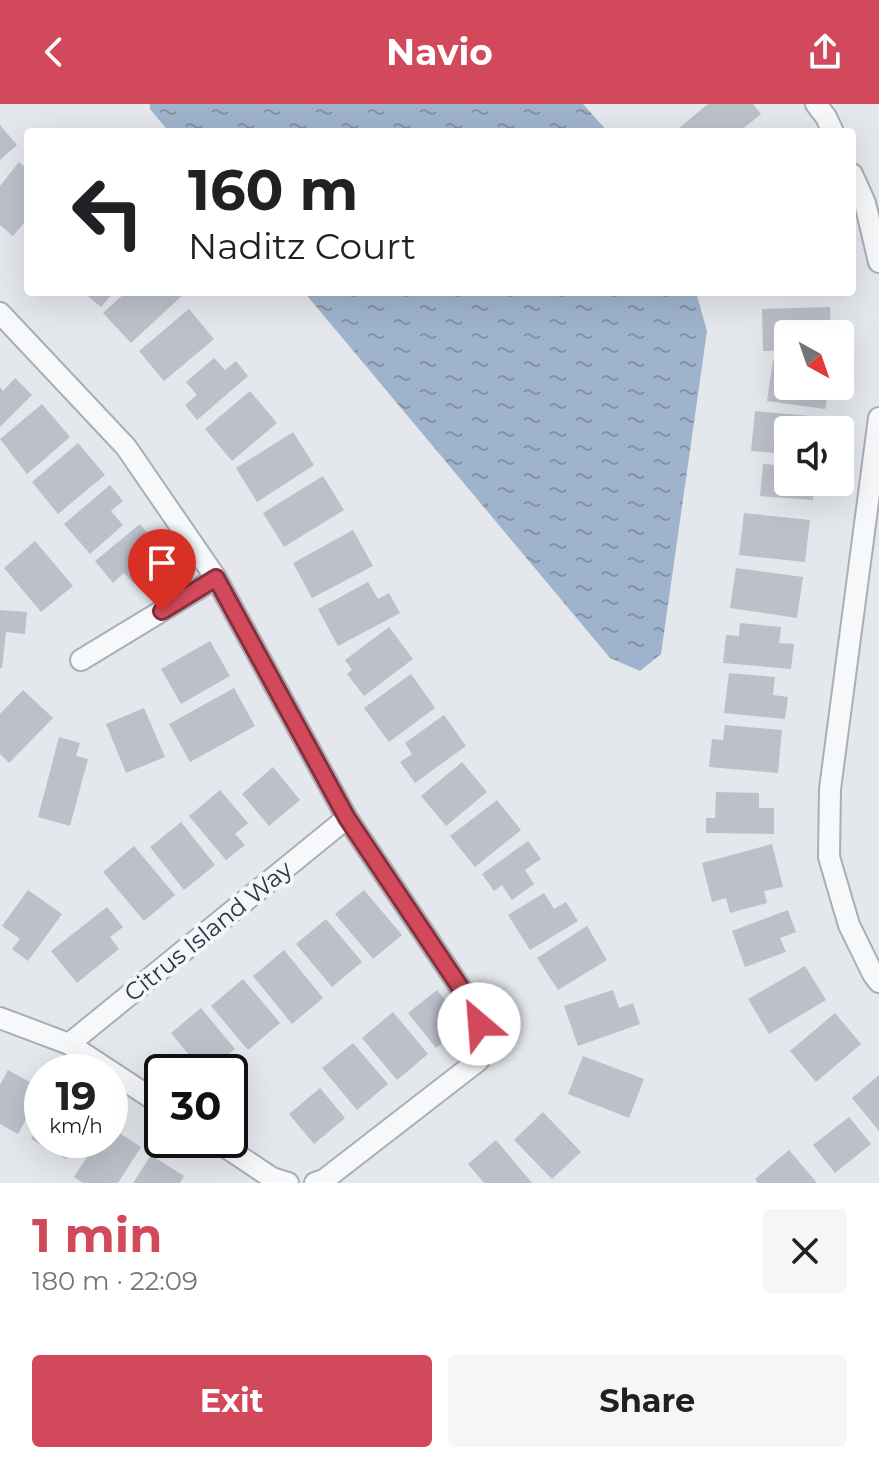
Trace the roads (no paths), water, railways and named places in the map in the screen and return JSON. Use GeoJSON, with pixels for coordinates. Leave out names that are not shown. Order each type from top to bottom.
{"type":"FeatureCollection","features":[{"type":"Feature","properties":{"kind":"street"},"geometry":{"type":"LineString","coordinates":[[816,104],[831,128]]}},
{"type":"Feature","properties":{"kind":"street"},"geometry":{"type":"LineString","coordinates":[[856,183],[865,203],[879,262]]}},
{"type":"Feature","properties":{"kind":"street"},"geometry":{"type":"LineString","coordinates":[[0,313],[126,447],[216,578],[347,818],[474,1008],[483,1039],[479,1060],[324,1180],[315,1183]]}},
{"type":"Feature","properties":{"kind":"street"},"geometry":{"type":"LineString","coordinates":[[879,418],[830,789],[829,857],[849,925],[879,982]]}},
{"type":"Feature","properties":{"kind":"street"},"geometry":{"type":"LineString","coordinates":[[81,660],[216,578]]}},
{"type":"Feature","properties":{"kind":"street","name":"Citrus Island Way"},"geometry":{"type":"LineString","coordinates":[[69,1044],[347,818]]}},
{"type":"Feature","properties":{"kind":"street"},"geometry":{"type":"LineString","coordinates":[[0,1018],[69,1044],[144,1093]]}},
{"type":"Feature","properties":{"kind":"street"},"geometry":{"type":"LineString","coordinates":[[242,1158],[272,1178],[288,1183]]}},
{"type":"Feature","properties":{"kind":"water"},"geometry":{"type":"Polygon","coordinates":[[[150,104],[583,104],[604,128],[166,128],[150,109],[150,104]]]}},
{"type":"Feature","properties":{"kind":"water"},"geometry":{"type":"Polygon","coordinates":[[[307,296],[697,296],[707,331],[661,654],[640,671],[610,658],[307,296]]]}}]}
